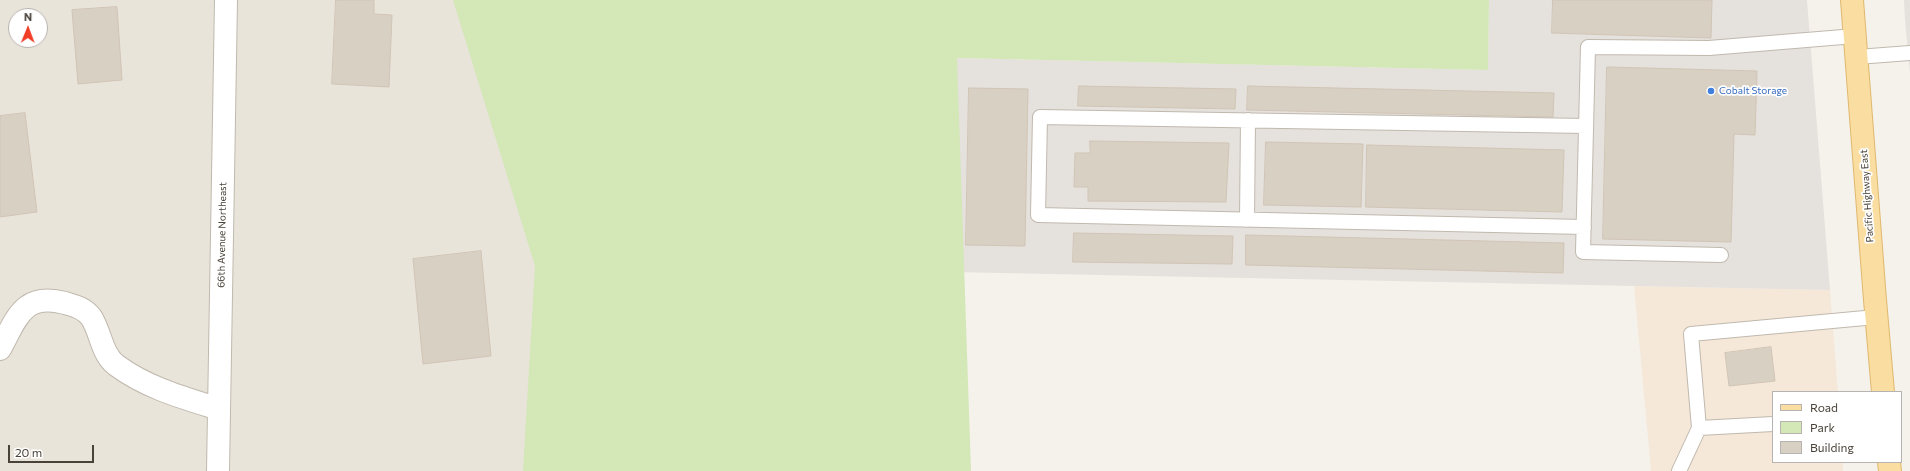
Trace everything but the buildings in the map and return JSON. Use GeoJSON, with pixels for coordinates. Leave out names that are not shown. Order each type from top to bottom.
{"type":"FeatureCollection","features":[{"type":"Feature","properties":{"kind":"main road","name":"Pacific Highway East"},"geometry":{"type":"LineString","coordinates":[[1852,0],[1883,391]]}},
{"type":"Feature","properties":{"kind":"street","name":"66th Avenue Northeast"},"geometry":{"type":"LineString","coordinates":[[218,471],[226,0]]}},
{"type":"Feature","properties":{"kind":"street"},"geometry":{"type":"LineString","coordinates":[[0,349],[22,309],[34,302],[54,300],[81,307],[91,317],[104,349],[115,364],[150,386],[219,409]]}},
{"type":"Feature","properties":{"kind":"lane"},"geometry":{"type":"LineString","coordinates":[[1721,255],[1583,252],[1588,48],[1709,48],[1855,36]]}},
{"type":"Feature","properties":{"kind":"lane"},"geometry":{"type":"LineString","coordinates":[[1857,57],[1910,53]]}},
{"type":"Feature","properties":{"kind":"lane"},"geometry":{"type":"LineString","coordinates":[[1584,227],[1038,215],[1039,125],[1040,117],[1586,126]]}},
{"type":"Feature","properties":{"kind":"lane"},"geometry":{"type":"LineString","coordinates":[[1246,220],[1248,120]]}},
{"type":"Feature","properties":{"kind":"lane"},"geometry":{"type":"LineString","coordinates":[[1679,471],[1699,428],[1691,334],[1876,317]]}},
{"type":"Feature","properties":{"kind":"lane"},"geometry":{"type":"LineString","coordinates":[[1699,428],[1772,424]]}},
{"type":"Feature","properties":{"kind":"shaded area"},"geometry":{"type":"Polygon","coordinates":[[[0,0],[618,0],[623,471],[0,471],[0,0]]]}},
{"type":"Feature","properties":{"kind":"shaded area"},"geometry":{"type":"Polygon","coordinates":[[[1489,0],[1807,0],[1830,290],[953,272],[957,58],[1488,70],[1489,0]]]}},
{"type":"Feature","properties":{"kind":"shaded area"},"geometry":{"type":"Polygon","coordinates":[[[1904,0],[1910,0],[1910,73],[1905,20],[1904,0]]]}},
{"type":"Feature","properties":{"kind":"shaded area"},"geometry":{"type":"Polygon","coordinates":[[[1634,286],[1830,290],[1838,391],[1772,391],[1772,463],[1843,463],[1843,471],[1651,471],[1634,286]]]}},
{"type":"Feature","properties":{"kind":"green space"},"geometry":{"type":"Polygon","coordinates":[[[453,0],[1489,0],[1488,70],[957,58],[971,471],[523,471],[535,266],[453,0]]]}},
{"type":"Feature","properties":{"kind":"place","name":"Cobalt Storage"},"geometry":{"type":"Point","coordinates":[1711,91]}}]}
